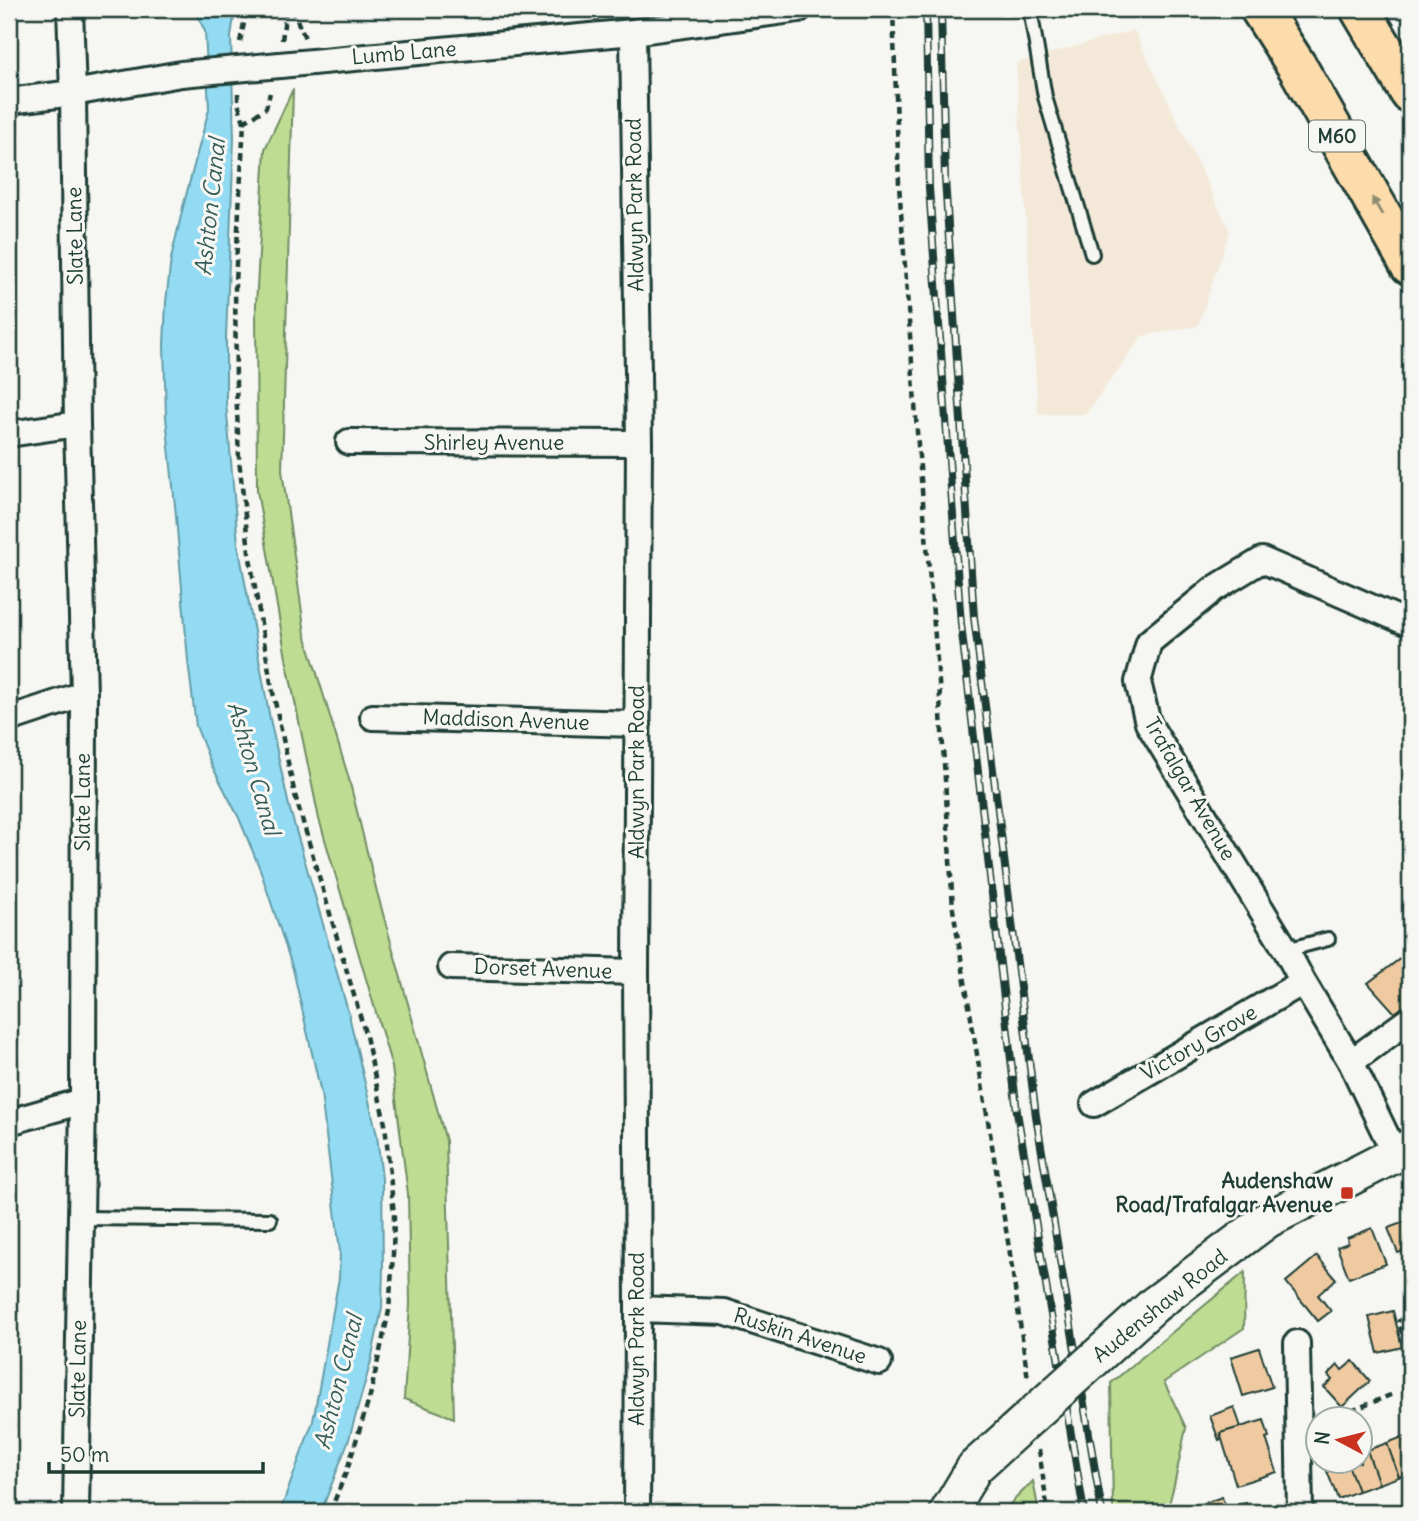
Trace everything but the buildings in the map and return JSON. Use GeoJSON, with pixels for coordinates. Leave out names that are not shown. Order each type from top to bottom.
{"type":"FeatureCollection","features":[{"type":"Feature","properties":{"kind":"highway","name":"M60"},"geometry":{"type":"LineString","coordinates":[[1260,9],[1298,68],[1410,265]]}},
{"type":"Feature","properties":{"kind":"highway"},"geometry":{"type":"LineString","coordinates":[[1360,9],[1410,93]]}},
{"type":"Feature","properties":{"kind":"main road","name":"Audenshaw Road"},"geometry":{"type":"LineString","coordinates":[[948,1512],[975,1466],[1155,1304],[1268,1220],[1403,1151]]}},
{"type":"Feature","properties":{"kind":"street","name":"Slate Lane"},"geometry":{"type":"LineString","coordinates":[[70,9],[83,694],[83,1101],[76,1512]]}},
{"type":"Feature","properties":{"kind":"street","name":"Lumb Lane"},"geometry":{"type":"LineString","coordinates":[[9,101],[181,75],[633,32],[800,9]]}},
{"type":"Feature","properties":{"kind":"street","name":"Aldwyn Park Road"},"geometry":{"type":"LineString","coordinates":[[633,32],[639,443],[637,1512]]}},
{"type":"Feature","properties":{"kind":"street"},"geometry":{"type":"LineString","coordinates":[[9,434],[77,424]]}},
{"type":"Feature","properties":{"kind":"street","name":"Shirley Avenue"},"geometry":{"type":"LineString","coordinates":[[349,442],[639,443]]}},
{"type":"Feature","properties":{"kind":"street","name":"Trafalgar Avenue"},"geometry":{"type":"LineString","coordinates":[[1403,1151],[1286,950],[1148,723],[1138,682],[1149,642],[1214,589],[1262,560],[1410,624]]}},
{"type":"Feature","properties":{"kind":"street"},"geometry":{"type":"LineString","coordinates":[[9,719],[83,694]]}},
{"type":"Feature","properties":{"kind":"street","name":"Maddison Avenue"},"geometry":{"type":"LineString","coordinates":[[373,716],[638,724]]}},
{"type":"Feature","properties":{"kind":"street","name":"Dorset Avenue"},"geometry":{"type":"LineString","coordinates":[[451,967],[636,972]]}},
{"type":"Feature","properties":{"kind":"street","name":"Victory Grove"},"geometry":{"type":"LineString","coordinates":[[1094,1104],[1303,982]]}},
{"type":"Feature","properties":{"kind":"street"},"geometry":{"type":"LineString","coordinates":[[1351,1062],[1410,1019]]}},
{"type":"Feature","properties":{"kind":"street"},"geometry":{"type":"LineString","coordinates":[[9,1122],[83,1101]]}},
{"type":"Feature","properties":{"kind":"street","name":"Ruskin Avenue"},"geometry":{"type":"LineString","coordinates":[[638,1309],[724,1312],[879,1362]]}},
{"type":"Feature","properties":{"kind":"street"},"geometry":{"type":"LineString","coordinates":[[1297,1343],[1300,1512]]}},
{"type":"Feature","properties":{"kind":"lane"},"geometry":{"type":"LineString","coordinates":[[1030,9],[1045,97],[1092,254]]}},
{"type":"Feature","properties":{"kind":"lane"},"geometry":{"type":"LineString","coordinates":[[1286,950],[1328,939]]}},
{"type":"Feature","properties":{"kind":"lane"},"geometry":{"type":"LineString","coordinates":[[81,1218],[270,1220]]}},
{"type":"Feature","properties":{"kind":"path"},"geometry":{"type":"LineString","coordinates":[[239,45],[247,9]]}},
{"type":"Feature","properties":{"kind":"path"},"geometry":{"type":"LineString","coordinates":[[893,9],[899,184],[939,682],[953,909],[1030,1390]]}},
{"type":"Feature","properties":{"kind":"path"},"geometry":{"type":"LineString","coordinates":[[244,122],[266,108],[279,65]]}},
{"type":"Feature","properties":{"kind":"path"},"geometry":{"type":"LineString","coordinates":[[238,91],[244,122],[235,321],[239,459],[249,552],[271,683],[295,795],[366,1036],[386,1124],[394,1215],[389,1311],[370,1396],[347,1470],[330,1512]]}},
{"type":"Feature","properties":{"kind":"path"},"geometry":{"type":"LineString","coordinates":[[1405,1345],[1399,1321],[1410,1317]]}},
{"type":"Feature","properties":{"kind":"path"},"geometry":{"type":"LineString","coordinates":[[1362,1406],[1393,1394]]}},
{"type":"Feature","properties":{"kind":"path"},"geometry":{"type":"LineString","coordinates":[[1038,1444],[1048,1512]]}},
{"type":"Feature","properties":{"kind":"shaded area"},"geometry":{"type":"Polygon","coordinates":[[[1134,30],[1230,231],[1198,326],[1142,336],[1086,414],[1038,414],[1016,63],[1134,30]]]}},
{"type":"Feature","properties":{"kind":"green space"},"geometry":{"type":"Polygon","coordinates":[[[293,89],[282,470],[305,634],[349,779],[377,892],[446,1141],[454,1418],[404,1399],[410,1304],[408,1194],[392,1067],[319,819],[286,658],[257,491],[256,305],[265,149],[293,89]]]}},
{"type":"Feature","properties":{"kind":"green space"},"geometry":{"type":"Polygon","coordinates":[[[1245,1272],[1244,1328],[1164,1382],[1186,1428],[1167,1512],[1113,1512],[1111,1383],[1245,1272]]]}},
{"type":"Feature","properties":{"kind":"green space"},"geometry":{"type":"Polygon","coordinates":[[[1033,1481],[1039,1512],[1002,1512],[1033,1481]]]}},
{"type":"Feature","properties":{"kind":"water","name":"Ashton Canal"},"geometry":{"type":"Polygon","coordinates":[[[196,9],[235,9],[231,37],[234,139],[226,402],[238,544],[289,806],[348,1011],[377,1135],[382,1179],[382,1308],[371,1361],[349,1439],[321,1512],[280,1512],[313,1421],[339,1278],[340,1252],[321,1093],[293,969],[260,869],[196,726],[166,417],[164,345],[171,259],[209,109],[205,31],[196,9]]]}},
{"type":"Feature","properties":{"kind":"railway"},"geometry":{"type":"LineString","coordinates":[[926,9],[929,188],[961,624],[1017,1112],[1084,1512]]}},
{"type":"Feature","properties":{"kind":"railway"},"geometry":{"type":"LineString","coordinates":[[941,9],[945,179],[974,617],[1036,1116],[1102,1512]]}},
{"type":"Feature","properties":{"kind":"place","name":"Audenshaw Road/Trafalgar Avenue"},"geometry":{"type":"Point","coordinates":[1347,1193]}}]}
